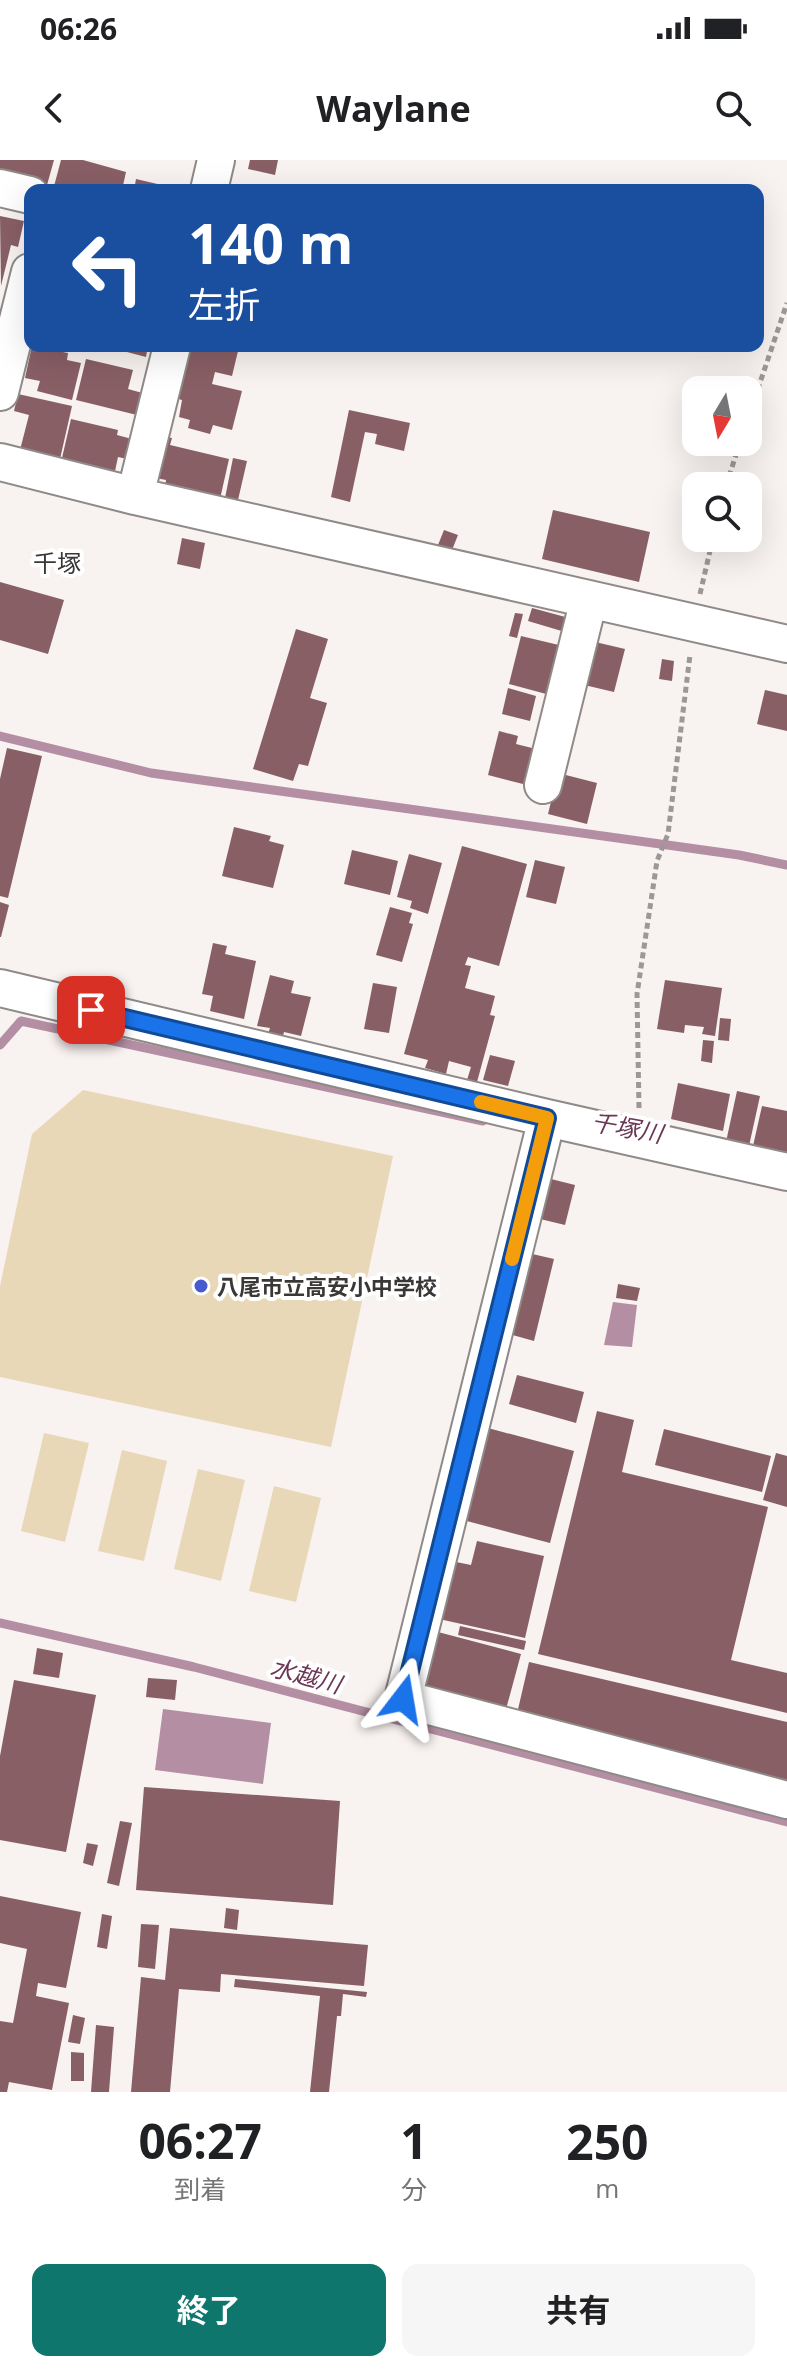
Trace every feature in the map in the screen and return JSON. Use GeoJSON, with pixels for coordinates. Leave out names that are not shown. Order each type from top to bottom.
{"type":"FeatureCollection","features":[{"type":"Feature","properties":{"kind":"street"},"geometry":{"type":"LineString","coordinates":[[210,184],[216,160]]}},
{"type":"Feature","properties":{"kind":"street"},"geometry":{"type":"LineString","coordinates":[[0,188],[24,194]]}},
{"type":"Feature","properties":{"kind":"street"},"geometry":{"type":"LineString","coordinates":[[0,392],[24,296]]}},
{"type":"Feature","properties":{"kind":"street"},"geometry":{"type":"LineString","coordinates":[[135,496],[171,352]]}},
{"type":"Feature","properties":{"kind":"street"},"geometry":{"type":"LineString","coordinates":[[0,462],[135,496],[787,644]]}},
{"type":"Feature","properties":{"kind":"street"},"geometry":{"type":"LineString","coordinates":[[543,785],[589,599]]}},
{"type":"Feature","properties":{"kind":"street"},"geometry":{"type":"LineString","coordinates":[[0,988],[787,1172]]}},
{"type":"Feature","properties":{"kind":"street"},"geometry":{"type":"LineString","coordinates":[[547,1118],[403,1699],[787,1800]]}},
{"type":"Feature","properties":{"kind":"path"},"geometry":{"type":"LineString","coordinates":[[762,377],[787,303]]}},
{"type":"Feature","properties":{"kind":"path"},"geometry":{"type":"LineString","coordinates":[[640,1137],[637,994],[657,861],[668,834],[693,623],[710,552]]}},
{"type":"Feature","properties":{"kind":"shaded area"},"geometry":{"type":"Polygon","coordinates":[[[83,1090],[393,1156],[331,1447],[0,1377],[0,1286],[32,1134],[83,1090]]]}},
{"type":"Feature","properties":{"kind":"shaded area"},"geometry":{"type":"Polygon","coordinates":[[[613,1302],[637,1305],[632,1347],[604,1345],[613,1302]]]}},
{"type":"Feature","properties":{"kind":"shaded area"},"geometry":{"type":"Polygon","coordinates":[[[44,1433],[89,1443],[65,1542],[21,1531],[44,1433]]]}},
{"type":"Feature","properties":{"kind":"shaded area"},"geometry":{"type":"Polygon","coordinates":[[[122,1450],[167,1461],[144,1561],[98,1551],[122,1450]]]}},
{"type":"Feature","properties":{"kind":"shaded area"},"geometry":{"type":"Polygon","coordinates":[[[198,1469],[245,1480],[221,1581],[174,1569],[198,1469]]]}},
{"type":"Feature","properties":{"kind":"shaded area"},"geometry":{"type":"Polygon","coordinates":[[[274,1486],[321,1498],[296,1602],[249,1591],[274,1486]]]}},
{"type":"Feature","properties":{"kind":"shaded area"},"geometry":{"type":"Polygon","coordinates":[[[163,1709],[271,1723],[263,1784],[155,1770],[163,1709]]]}},
{"type":"Feature","properties":{"kind":"building"},"geometry":{"type":"Polygon","coordinates":[[[0,160],[54,160],[47,184],[0,173],[0,160]]]}},
{"type":"Feature","properties":{"kind":"building"},"geometry":{"type":"Polygon","coordinates":[[[61,160],[83,160],[126,172],[123,184],[55,184],[61,160]]]}},
{"type":"Feature","properties":{"kind":"building"},"geometry":{"type":"Polygon","coordinates":[[[250,160],[278,160],[275,175],[248,169],[250,160]]]}},
{"type":"Feature","properties":{"kind":"building"},"geometry":{"type":"Polygon","coordinates":[[[136,179],[158,184],[135,184],[136,179]]]}},
{"type":"Feature","properties":{"kind":"building"},"geometry":{"type":"Polygon","coordinates":[[[0,216],[24,221],[18,247],[11,245],[1,286],[0,216]]]}},
{"type":"Feature","properties":{"kind":"building"},"geometry":{"type":"Polygon","coordinates":[[[31,352],[68,353],[67,360],[81,363],[72,400],[37,391],[40,381],[25,378],[31,352]]]}},
{"type":"Feature","properties":{"kind":"building"},"geometry":{"type":"Polygon","coordinates":[[[127,352],[147,352],[146,357],[127,352]]]}},
{"type":"Feature","properties":{"kind":"building"},"geometry":{"type":"Polygon","coordinates":[[[186,352],[238,352],[232,376],[215,372],[212,384],[242,391],[232,430],[213,425],[210,434],[188,428],[190,420],[179,417],[182,400],[175,398],[186,352]]]}},
{"type":"Feature","properties":{"kind":"building"},"geometry":{"type":"Polygon","coordinates":[[[86,359],[133,370],[128,389],[146,394],[141,416],[76,400],[86,359]]]}},
{"type":"Feature","properties":{"kind":"building"},"geometry":{"type":"Polygon","coordinates":[[[18,394],[72,406],[60,459],[20,450],[29,415],[14,411],[18,394]]]}},
{"type":"Feature","properties":{"kind":"building"},"geometry":{"type":"Polygon","coordinates":[[[349,410],[410,423],[404,451],[375,444],[377,434],[365,432],[350,502],[331,497],[349,410]]]}},
{"type":"Feature","properties":{"kind":"building"},"geometry":{"type":"Polygon","coordinates":[[[71,419],[118,430],[117,435],[132,439],[127,459],[118,457],[115,471],[62,458],[71,419]]]}},
{"type":"Feature","properties":{"kind":"building"},"geometry":{"type":"Polygon","coordinates":[[[160,436],[172,438],[170,445],[229,459],[220,499],[165,487],[166,480],[151,477],[160,436]]]}},
{"type":"Feature","properties":{"kind":"building"},"geometry":{"type":"Polygon","coordinates":[[[233,458],[247,461],[238,500],[225,498],[233,458]]]}},
{"type":"Feature","properties":{"kind":"building"},"geometry":{"type":"Polygon","coordinates":[[[553,510],[650,532],[639,582],[542,559],[553,510]]]}},
{"type":"Feature","properties":{"kind":"building"},"geometry":{"type":"Polygon","coordinates":[[[444,530],[458,535],[452,550],[438,545],[444,530]]]}},
{"type":"Feature","properties":{"kind":"building"},"geometry":{"type":"Polygon","coordinates":[[[182,538],[205,543],[200,569],[177,564],[182,538]]]}},
{"type":"Feature","properties":{"kind":"building"},"geometry":{"type":"Polygon","coordinates":[[[0,582],[64,600],[48,654],[0,640],[0,582]]]}},
{"type":"Feature","properties":{"kind":"building"},"geometry":{"type":"Polygon","coordinates":[[[532,608],[569,618],[565,632],[528,621],[532,608]]]}},
{"type":"Feature","properties":{"kind":"building"},"geometry":{"type":"Polygon","coordinates":[[[515,613],[523,614],[517,638],[509,636],[515,613]]]}},
{"type":"Feature","properties":{"kind":"building"},"geometry":{"type":"Polygon","coordinates":[[[296,629],[328,639],[310,698],[327,703],[308,766],[299,764],[293,781],[253,769],[296,629]]]}},
{"type":"Feature","properties":{"kind":"building"},"geometry":{"type":"Polygon","coordinates":[[[521,636],[563,646],[550,695],[509,684],[521,636]]]}},
{"type":"Feature","properties":{"kind":"building"},"geometry":{"type":"Polygon","coordinates":[[[591,641],[625,649],[614,692],[580,684],[591,641]]]}},
{"type":"Feature","properties":{"kind":"building"},"geometry":{"type":"Polygon","coordinates":[[[662,659],[674,661],[672,681],[659,679],[662,659]]]}},
{"type":"Feature","properties":{"kind":"building"},"geometry":{"type":"Polygon","coordinates":[[[508,688],[536,696],[530,721],[502,714],[508,688]]]}},
{"type":"Feature","properties":{"kind":"building"},"geometry":{"type":"Polygon","coordinates":[[[765,690],[787,695],[787,731],[757,724],[765,690]]]}},
{"type":"Feature","properties":{"kind":"building"},"geometry":{"type":"Polygon","coordinates":[[[499,731],[518,736],[516,744],[536,749],[527,785],[488,775],[499,731]]]}},
{"type":"Feature","properties":{"kind":"building"},"geometry":{"type":"Polygon","coordinates":[[[7,748],[42,756],[8,898],[0,896],[0,779],[7,748]]]}},
{"type":"Feature","properties":{"kind":"building"},"geometry":{"type":"Polygon","coordinates":[[[558,773],[597,783],[587,824],[548,814],[558,773]]]}},
{"type":"Feature","properties":{"kind":"building"},"geometry":{"type":"Polygon","coordinates":[[[234,827],[271,836],[269,841],[284,845],[273,888],[222,876],[234,827]]]}},
{"type":"Feature","properties":{"kind":"building"},"geometry":{"type":"Polygon","coordinates":[[[462,846],[527,864],[499,966],[468,957],[465,965],[471,966],[465,988],[495,996],[490,1015],[495,1016],[477,1082],[467,1080],[471,1067],[449,1061],[446,1074],[425,1068],[428,1060],[404,1054],[462,846]]]}},
{"type":"Feature","properties":{"kind":"building"},"geometry":{"type":"Polygon","coordinates":[[[352,850],[398,861],[390,895],[344,884],[352,850]]]}},
{"type":"Feature","properties":{"kind":"building"},"geometry":{"type":"Polygon","coordinates":[[[409,854],[442,863],[428,914],[410,908],[412,901],[397,897],[409,854]]]}},
{"type":"Feature","properties":{"kind":"building"},"geometry":{"type":"Polygon","coordinates":[[[535,860],[565,867],[556,904],[526,897],[535,860]]]}},
{"type":"Feature","properties":{"kind":"building"},"geometry":{"type":"Polygon","coordinates":[[[0,902],[9,905],[1,937],[0,937],[0,902]]]}},
{"type":"Feature","properties":{"kind":"building"},"geometry":{"type":"Polygon","coordinates":[[[390,907],[412,913],[409,923],[413,924],[402,962],[376,955],[390,907]]]}},
{"type":"Feature","properties":{"kind":"building"},"geometry":{"type":"Polygon","coordinates":[[[213,943],[227,946],[225,954],[256,961],[244,1019],[210,1011],[213,996],[202,994],[213,943]]]}},
{"type":"Feature","properties":{"kind":"building"},"geometry":{"type":"Polygon","coordinates":[[[270,975],[294,981],[291,993],[311,997],[301,1036],[284,1032],[282,1040],[267,1037],[270,1028],[257,1026],[270,975]]]}},
{"type":"Feature","properties":{"kind":"building"},"geometry":{"type":"Polygon","coordinates":[[[665,980],[722,988],[715,1036],[702,1034],[704,1027],[685,1025],[684,1033],[657,1029],[665,980]]]}},
{"type":"Feature","properties":{"kind":"building"},"geometry":{"type":"Polygon","coordinates":[[[373,983],[397,987],[389,1033],[364,1029],[373,983]]]}},
{"type":"Feature","properties":{"kind":"building"},"geometry":{"type":"Polygon","coordinates":[[[720,1018],[731,1019],[729,1041],[718,1040],[720,1018]]]}},
{"type":"Feature","properties":{"kind":"building"},"geometry":{"type":"Polygon","coordinates":[[[703,1040],[714,1041],[712,1063],[701,1061],[703,1040]]]}},
{"type":"Feature","properties":{"kind":"building"},"geometry":{"type":"Polygon","coordinates":[[[490,1055],[515,1061],[508,1086],[483,1080],[490,1055]]]}},
{"type":"Feature","properties":{"kind":"building"},"geometry":{"type":"Polygon","coordinates":[[[678,1083],[730,1094],[723,1131],[671,1119],[678,1083]]]}},
{"type":"Feature","properties":{"kind":"building"},"geometry":{"type":"Polygon","coordinates":[[[737,1091],[760,1096],[749,1146],[726,1142],[737,1091]]]}},
{"type":"Feature","properties":{"kind":"building"},"geometry":{"type":"Polygon","coordinates":[[[762,1106],[787,1111],[787,1153],[753,1146],[762,1106]]]}},
{"type":"Feature","properties":{"kind":"building"},"geometry":{"type":"Polygon","coordinates":[[[547,1178],[575,1185],[565,1225],[536,1218],[547,1178]]]}},
{"type":"Feature","properties":{"kind":"building"},"geometry":{"type":"Polygon","coordinates":[[[528,1253],[554,1259],[534,1341],[509,1334],[528,1253]]]}},
{"type":"Feature","properties":{"kind":"building"},"geometry":{"type":"Polygon","coordinates":[[[618,1284],[640,1288],[637,1301],[616,1298],[618,1284]]]}},
{"type":"Feature","properties":{"kind":"building"},"geometry":{"type":"Polygon","coordinates":[[[517,1375],[584,1392],[576,1423],[509,1404],[517,1375]]]}},
{"type":"Feature","properties":{"kind":"building"},"geometry":{"type":"Polygon","coordinates":[[[597,1411],[634,1420],[622,1472],[768,1507],[731,1660],[787,1673],[787,1713],[538,1654],[597,1411]]]}},
{"type":"Feature","properties":{"kind":"building"},"geometry":{"type":"Polygon","coordinates":[[[488,1428],[574,1451],[550,1543],[463,1520],[488,1428]]]}},
{"type":"Feature","properties":{"kind":"building"},"geometry":{"type":"Polygon","coordinates":[[[664,1429],[771,1456],[762,1492],[655,1465],[664,1429]]]}},
{"type":"Feature","properties":{"kind":"building"},"geometry":{"type":"Polygon","coordinates":[[[776,1453],[787,1456],[787,1507],[763,1500],[776,1453]]]}},
{"type":"Feature","properties":{"kind":"building"},"geometry":{"type":"Polygon","coordinates":[[[477,1541],[544,1556],[525,1638],[439,1619],[451,1561],[471,1565],[477,1541]]]}},
{"type":"Feature","properties":{"kind":"building"},"geometry":{"type":"Polygon","coordinates":[[[460,1626],[526,1641],[524,1650],[458,1635],[460,1626]]]}},
{"type":"Feature","properties":{"kind":"building"},"geometry":{"type":"Polygon","coordinates":[[[438,1632],[521,1654],[505,1713],[422,1693],[438,1632]]]}},
{"type":"Feature","properties":{"kind":"building"},"geometry":{"type":"Polygon","coordinates":[[[37,1648],[63,1653],[59,1678],[33,1674],[37,1648]]]}},
{"type":"Feature","properties":{"kind":"building"},"geometry":{"type":"Polygon","coordinates":[[[529,1662],[787,1722],[787,1782],[516,1718],[529,1662]]]}},
{"type":"Feature","properties":{"kind":"building"},"geometry":{"type":"Polygon","coordinates":[[[148,1678],[177,1680],[175,1700],[146,1697],[148,1678]]]}},
{"type":"Feature","properties":{"kind":"building"},"geometry":{"type":"Polygon","coordinates":[[[14,1680],[96,1695],[66,1852],[0,1840],[0,1756],[14,1680]]]}},
{"type":"Feature","properties":{"kind":"building"},"geometry":{"type":"Polygon","coordinates":[[[144,1787],[340,1801],[333,1905],[136,1890],[144,1787]]]}},
{"type":"Feature","properties":{"kind":"building"},"geometry":{"type":"Polygon","coordinates":[[[120,1821],[132,1823],[119,1886],[107,1883],[120,1821]]]}},
{"type":"Feature","properties":{"kind":"building"},"geometry":{"type":"Polygon","coordinates":[[[87,1843],[98,1845],[93,1866],[83,1863],[87,1843]]]}},
{"type":"Feature","properties":{"kind":"building"},"geometry":{"type":"Polygon","coordinates":[[[0,1896],[81,1912],[66,1988],[38,1983],[36,1996],[69,2003],[52,2090],[9,2082],[7,2092],[0,2092],[0,2021],[13,2023],[27,1949],[0,1943],[0,1896]]]}},
{"type":"Feature","properties":{"kind":"building"},"geometry":{"type":"Polygon","coordinates":[[[226,1908],[239,1910],[237,1930],[224,1928],[226,1908]]]}},
{"type":"Feature","properties":{"kind":"building"},"geometry":{"type":"Polygon","coordinates":[[[102,1914],[112,1916],[107,1949],[97,1947],[102,1914]]]}},
{"type":"Feature","properties":{"kind":"building"},"geometry":{"type":"Polygon","coordinates":[[[141,1924],[159,1925],[155,1969],[138,1967],[141,1924]]]}},
{"type":"Feature","properties":{"kind":"building"},"geometry":{"type":"Polygon","coordinates":[[[170,1928],[368,1945],[364,1986],[221,1974],[220,1992],[179,1989],[170,2092],[131,2092],[141,1977],[165,1980],[170,1928]]]}},
{"type":"Feature","properties":{"kind":"building"},"geometry":{"type":"Polygon","coordinates":[[[235,1979],[367,1992],[366,1997],[343,1994],[341,2016],[337,2016],[329,2092],[310,2092],[320,1996],[234,1987],[235,1979]]]}},
{"type":"Feature","properties":{"kind":"building"},"geometry":{"type":"Polygon","coordinates":[[[73,2015],[85,2018],[80,2044],[68,2042],[73,2015]]]}},
{"type":"Feature","properties":{"kind":"building"},"geometry":{"type":"Polygon","coordinates":[[[96,2025],[114,2027],[109,2092],[91,2092],[96,2025]]]}},
{"type":"Feature","properties":{"kind":"building"},"geometry":{"type":"Polygon","coordinates":[[[71,2052],[84,2053],[84,2081],[71,2081],[71,2052]]]}},
{"type":"Feature","properties":{"kind":"waterway"},"geometry":{"type":"LineString","coordinates":[[0,736],[151,773],[739,855],[787,865]]}},
{"type":"Feature","properties":{"kind":"waterway","name":"千塚川"},"geometry":{"type":"LineString","coordinates":[[0,1045],[21,1021],[483,1121]]}},
{"type":"Feature","properties":{"kind":"waterway","name":"水越川"},"geometry":{"type":"LineString","coordinates":[[0,1623],[194,1667],[787,1822]]}},
{"type":"Feature","properties":{"kind":"slow traffic"},"geometry":{"type":"LineString","coordinates":[[481,1102],[547,1118],[512,1259]]}},
{"type":"Feature","properties":{"kind":"place","name":"八尾市立高安小中学校"},"geometry":{"type":"Point","coordinates":[201,1286]}},
{"type":"Feature","properties":{"kind":"district","name":"千塚"},"geometry":{"type":"Point","coordinates":[57,562]}},
{"type":"Feature","properties":{"kind":"route"},"geometry":{"type":"LineString","coordinates":[[91,1010],[547,1118],[403,1699]]}}]}
